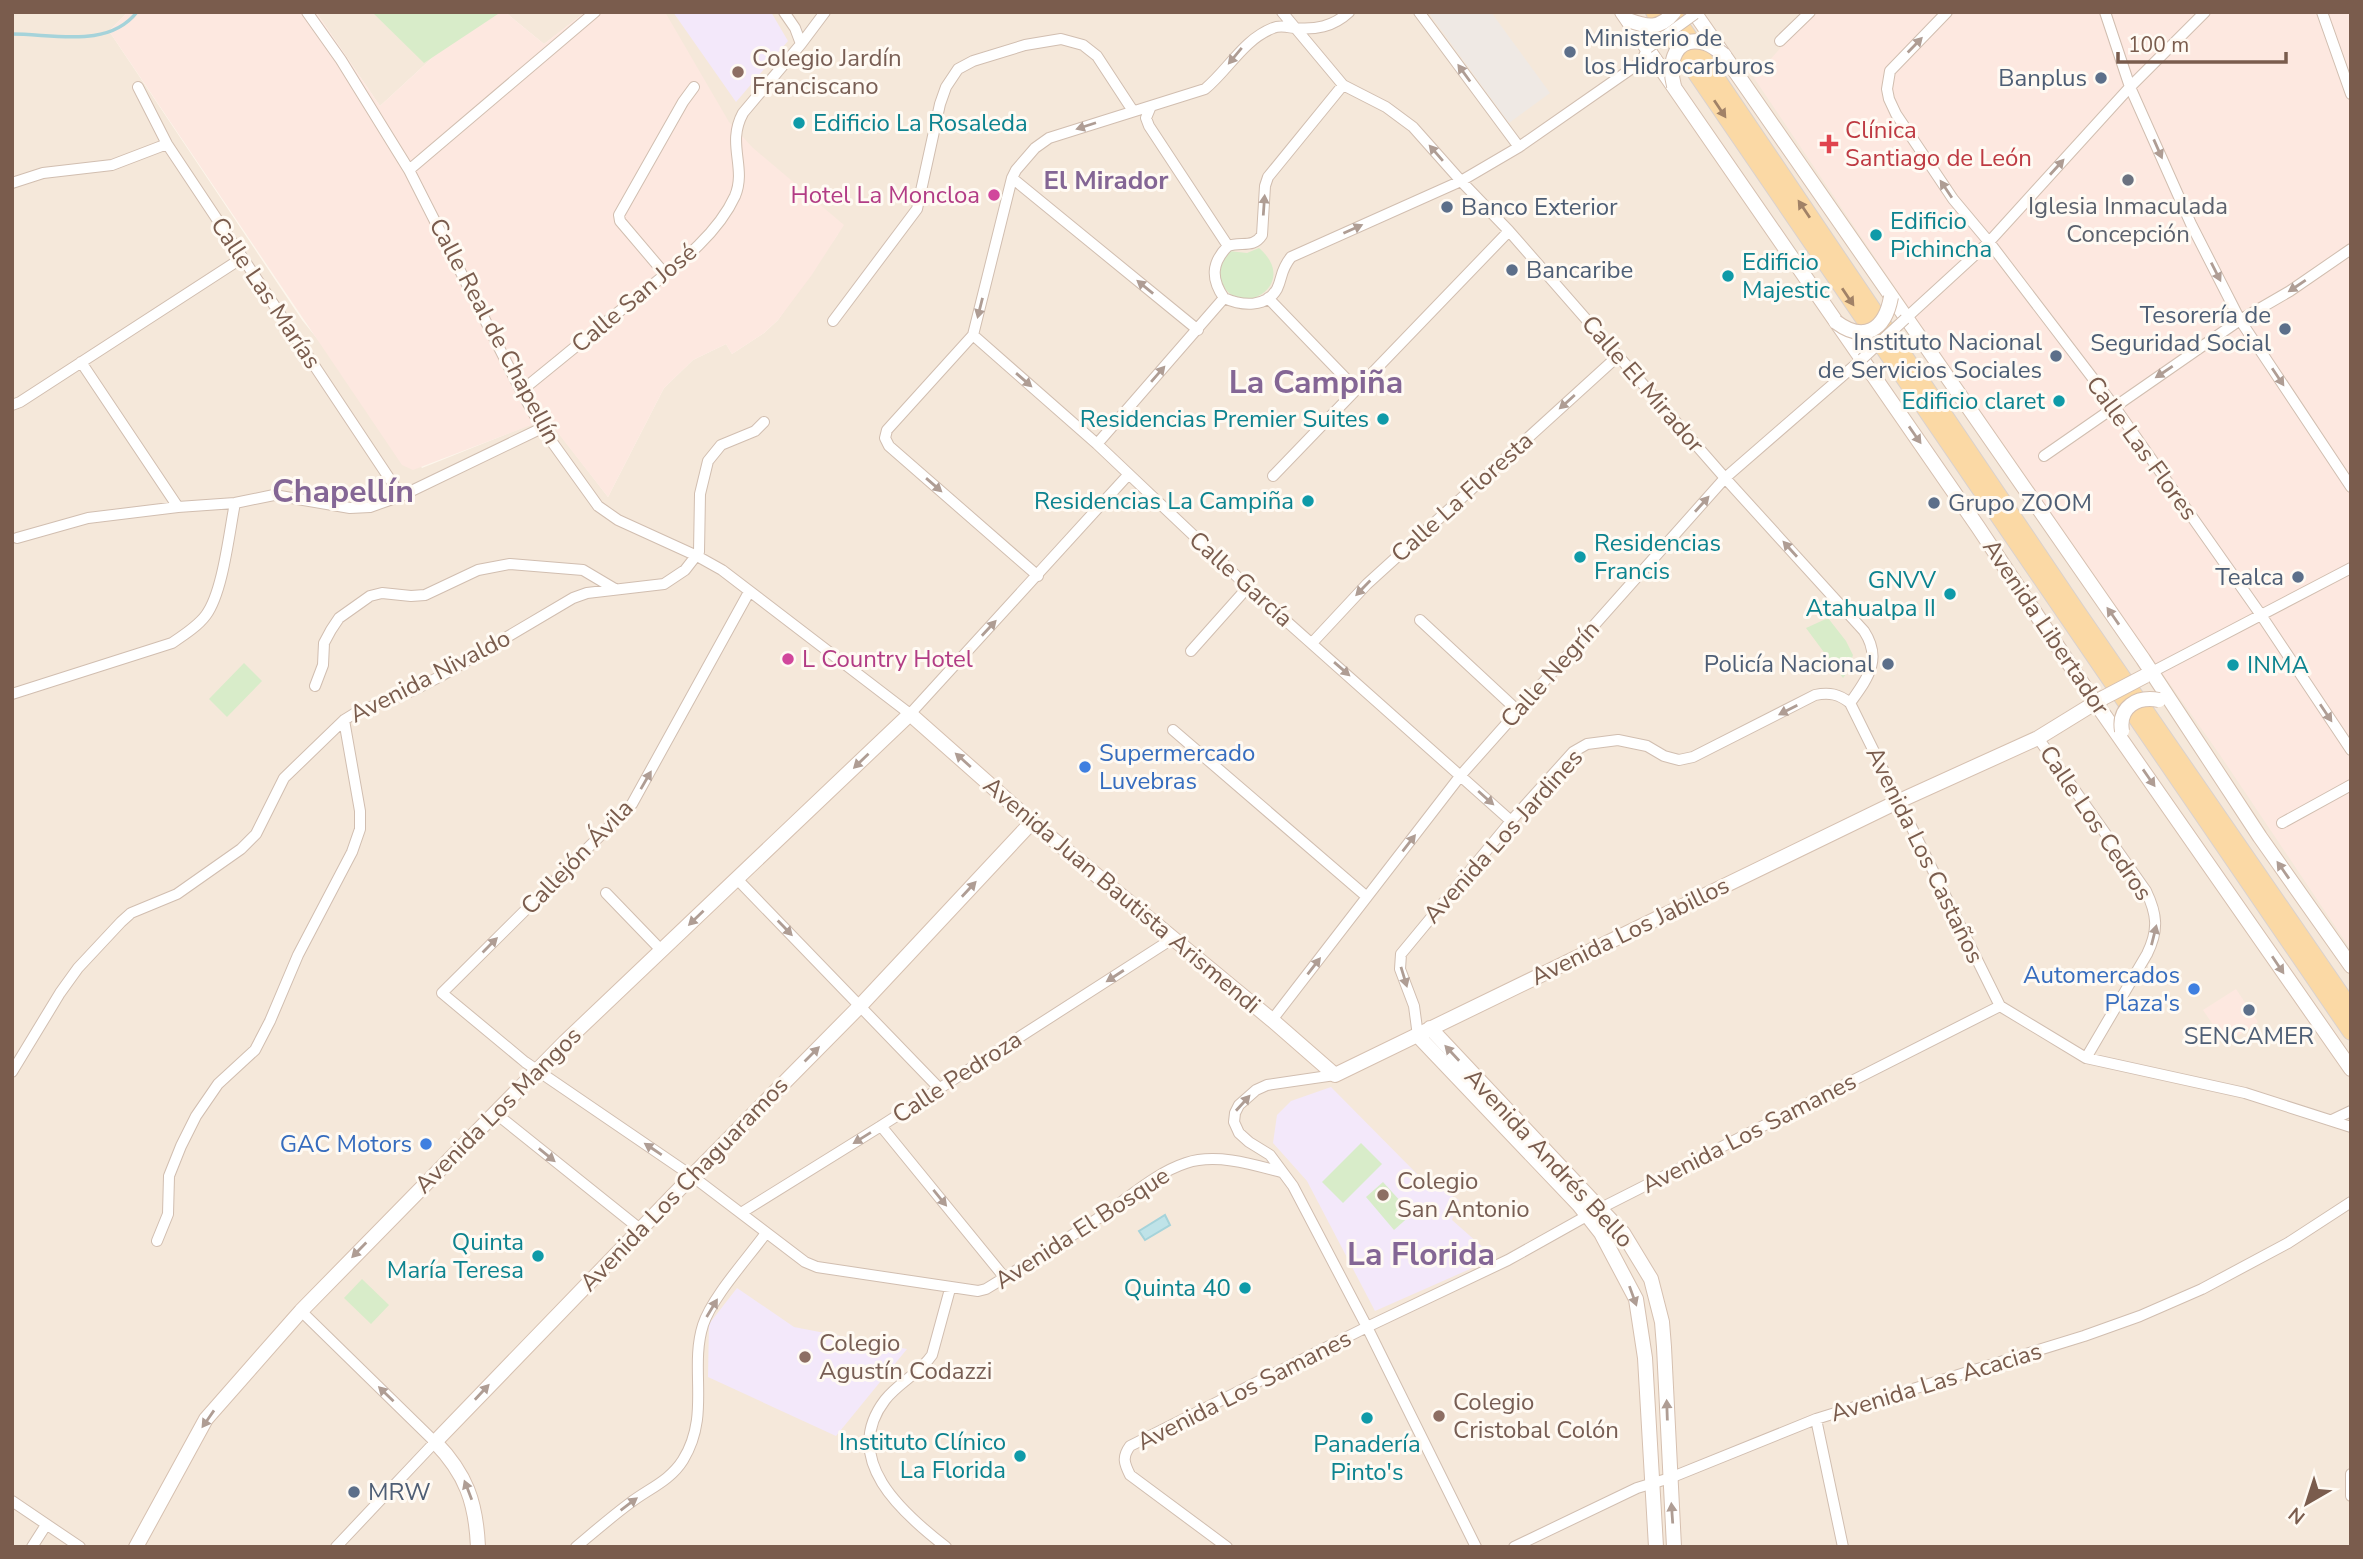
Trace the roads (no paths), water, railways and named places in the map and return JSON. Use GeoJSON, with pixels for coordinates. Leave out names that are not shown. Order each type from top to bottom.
{"type":"FeatureCollection","features":[{"type":"Feature","properties":{"kind":"main road","name":"Avenida Libertador"},"geometry":{"type":"LineString","coordinates":[[1654,12],[2351,1032]]}},
{"type":"Feature","properties":{"kind":"main road","name":"Avenida Libertador"},"geometry":{"type":"LineString","coordinates":[[1673,12],[2068,598],[2351,1009]]}},
{"type":"Feature","properties":{"kind":"street","name":"Calle Real de Chapellín"},"geometry":{"type":"LineString","coordinates":[[307,12],[409,170],[542,428],[598,506],[608,514],[722,570],[910,715]]}},
{"type":"Feature","properties":{"kind":"street"},"geometry":{"type":"LineString","coordinates":[[409,170],[595,12]]}},
{"type":"Feature","properties":{"kind":"street"},"geometry":{"type":"LineString","coordinates":[[784,12],[795,28],[801,44]]}},
{"type":"Feature","properties":{"kind":"street","name":"Calle San José"},"geometry":{"type":"LineString","coordinates":[[521,391],[704,239],[734,197],[740,180],[735,135],[737,124],[825,12]]}},
{"type":"Feature","properties":{"kind":"street","name":"Calle El Mirador"},"geometry":{"type":"LineString","coordinates":[[1282,12],[1343,85],[1386,107],[1413,127],[1509,231],[1869,639],[1873,659],[1870,671],[1850,703]]}},
{"type":"Feature","properties":{"kind":"street"},"geometry":{"type":"LineString","coordinates":[[1038,576],[888,446],[885,438],[887,430],[973,335],[1016,170],[1035,148],[1049,138],[1205,89],[1218,79],[1244,47],[1276,26],[1318,29],[1342,19],[1349,12]]}},
{"type":"Feature","properties":{"kind":"street"},"geometry":{"type":"LineString","coordinates":[[1419,12],[1519,147]]}},
{"type":"Feature","properties":{"kind":"street"},"geometry":{"type":"LineString","coordinates":[[1625,16],[1655,27],[1665,23],[1673,12]]}},
{"type":"Feature","properties":{"kind":"street"},"geometry":{"type":"LineString","coordinates":[[1780,41],[1811,12]]}},
{"type":"Feature","properties":{"kind":"street","name":"Calle Las Flores"},"geometry":{"type":"LineString","coordinates":[[1947,12],[1895,65],[1887,80],[1889,99],[1896,114],[1953,199],[2114,406],[2261,615],[2351,750]]}},
{"type":"Feature","properties":{"kind":"street"},"geometry":{"type":"LineString","coordinates":[[2105,12],[2130,87],[2191,224],[2240,320],[2351,487]]}},
{"type":"Feature","properties":{"kind":"street"},"geometry":{"type":"LineString","coordinates":[[1905,319],[1989,242],[2130,87],[2206,12]]}},
{"type":"Feature","properties":{"kind":"street"},"geometry":{"type":"LineString","coordinates":[[2322,12],[2351,94]]}},
{"type":"Feature","properties":{"kind":"street"},"geometry":{"type":"LineString","coordinates":[[1343,85],[1268,177],[1262,234],[1259,240],[1228,246],[1219,255],[1213,277],[1224,298],[1247,304],[1268,298],[1275,292],[1281,270],[1291,257],[1461,181],[1519,147],[1641,62],[1648,48],[1695,13],[2351,966]]}},
{"type":"Feature","properties":{"kind":"street","name":"Avenida Libertador"},"geometry":{"type":"LineString","coordinates":[[1625,16],[2351,1069]]}},
{"type":"Feature","properties":{"kind":"street"},"geometry":{"type":"LineString","coordinates":[[833,321],[917,209],[940,104],[946,87],[958,69],[973,61],[1025,45],[1061,39],[1072,41],[1097,56],[1133,111]]}},
{"type":"Feature","properties":{"kind":"street"},"geometry":{"type":"LineString","coordinates":[[1674,86],[1671,73],[1673,55],[1683,46],[1705,43],[1724,55]]}},
{"type":"Feature","properties":{"kind":"street","name":"Calle Las Marías"},"geometry":{"type":"LineString","coordinates":[[138,87],[167,144],[401,496]]}},
{"type":"Feature","properties":{"kind":"street"},"geometry":{"type":"LineString","coordinates":[[665,274],[620,221],[619,215],[682,102],[694,87]]}},
{"type":"Feature","properties":{"kind":"street"},"geometry":{"type":"LineString","coordinates":[[1151,106],[1146,118],[1149,126],[1228,246]]}},
{"type":"Feature","properties":{"kind":"street"},"geometry":{"type":"LineString","coordinates":[[12,183],[43,173],[113,165],[167,144]]}},
{"type":"Feature","properties":{"kind":"street"},"geometry":{"type":"LineString","coordinates":[[1012,178],[1198,330]]}},
{"type":"Feature","properties":{"kind":"street"},"geometry":{"type":"LineString","coordinates":[[1273,476],[1509,231]]}},
{"type":"Feature","properties":{"kind":"street"},"geometry":{"type":"LineString","coordinates":[[2044,456],[2240,320],[2290,291],[2351,248]]}},
{"type":"Feature","properties":{"kind":"street"},"geometry":{"type":"LineString","coordinates":[[12,405],[242,258]]}},
{"type":"Feature","properties":{"kind":"street"},"geometry":{"type":"LineString","coordinates":[[1836,322],[1852,332],[1864,333],[1872,330],[1886,315],[1891,297]]}},
{"type":"Feature","properties":{"kind":"street"},"geometry":{"type":"LineString","coordinates":[[1097,444],[1224,298]]}},
{"type":"Feature","properties":{"kind":"street"},"geometry":{"type":"LineString","coordinates":[[1268,298],[1356,389]]}},
{"type":"Feature","properties":{"kind":"street","name":"Calle Negrín"},"geometry":{"type":"LineString","coordinates":[[1272,1020],[1461,775],[1726,478],[1905,319]]}},
{"type":"Feature","properties":{"kind":"street","name":"Calle García"},"geometry":{"type":"LineString","coordinates":[[973,335],[1097,444],[1248,587],[1511,821]]}},
{"type":"Feature","properties":{"kind":"street","name":"Calle La Floresta"},"geometry":{"type":"LineString","coordinates":[[1312,643],[1367,584],[1618,356]]}},
{"type":"Feature","properties":{"kind":"street"},"geometry":{"type":"LineString","coordinates":[[81,362],[178,507]]}},
{"type":"Feature","properties":{"kind":"street"},"geometry":{"type":"LineString","coordinates":[[697,556],[700,494],[708,461],[721,445],[755,431],[764,422]]}},
{"type":"Feature","properties":{"kind":"street"},"geometry":{"type":"LineString","coordinates":[[17,538],[88,518],[235,503],[274,495],[350,508],[370,507],[401,496],[542,428]]}},
{"type":"Feature","properties":{"kind":"street"},"geometry":{"type":"LineString","coordinates":[[910,715],[1128,475]]}},
{"type":"Feature","properties":{"kind":"street"},"geometry":{"type":"LineString","coordinates":[[12,694],[172,643],[192,628],[206,615],[215,598],[235,503]]}},
{"type":"Feature","properties":{"kind":"street","name":"Avenida Nivaldo"},"geometry":{"type":"LineString","coordinates":[[12,1072],[78,968],[121,922],[131,913],[177,894],[241,849],[256,834],[284,778],[344,720],[432,681],[573,598],[587,593],[664,584],[685,570],[697,556]]}},
{"type":"Feature","properties":{"kind":"street"},"geometry":{"type":"LineString","coordinates":[[316,686],[323,665],[324,643],[331,629],[339,618],[370,596],[382,593],[425,595],[478,570],[510,564],[583,570],[615,589]]}},
{"type":"Feature","properties":{"kind":"street"},"geometry":{"type":"LineString","coordinates":[[2148,674],[2351,568]]}},
{"type":"Feature","properties":{"kind":"street"},"geometry":{"type":"LineString","coordinates":[[1191,651],[1248,587]]}},
{"type":"Feature","properties":{"kind":"street","name":"Callejón Ávila"},"geometry":{"type":"LineString","coordinates":[[442,993],[632,804],[749,592]]}},
{"type":"Feature","properties":{"kind":"street"},"geometry":{"type":"LineString","coordinates":[[1420,620],[1518,711]]}},
{"type":"Feature","properties":{"kind":"street","name":"Avenida Los Jabillos"},"geometry":{"type":"LineString","coordinates":[[1281,1172],[1270,1155],[1239,1133],[1234,1122],[1235,1112],[1246,1098],[1267,1085],[1335,1075],[1897,802],[2038,738],[2099,700],[2148,674]]}},
{"type":"Feature","properties":{"kind":"street","name":"Avenida Los Jardines"},"geometry":{"type":"LineString","coordinates":[[1424,1032],[1400,969],[1401,954],[1511,821],[1573,752],[1602,740],[1630,741],[1679,760],[1693,757],[1815,695],[1838,695],[1850,703]]}},
{"type":"Feature","properties":{"kind":"street"},"geometry":{"type":"LineString","coordinates":[[2124,738],[2122,715],[2131,704],[2144,698],[2159,700],[2174,708]]}},
{"type":"Feature","properties":{"kind":"street","name":"Avenida Los Castaños"},"geometry":{"type":"LineString","coordinates":[[1850,703],[2000,1006]]}},
{"type":"Feature","properties":{"kind":"street","name":"Avenida Juan Bautista Arismendi"},"geometry":{"type":"LineString","coordinates":[[910,715],[1032,822],[1335,1075]]}},
{"type":"Feature","properties":{"kind":"street","name":"Avenida Los Mangos"},"geometry":{"type":"LineString","coordinates":[[136,1547],[206,1419],[301,1311],[494,1112],[910,715]]}},
{"type":"Feature","properties":{"kind":"street"},"geometry":{"type":"LineString","coordinates":[[158,1241],[168,1214],[169,1176],[181,1146],[196,1116],[218,1084],[255,1051],[298,955],[352,852],[360,829],[360,811],[344,720]]}},
{"type":"Feature","properties":{"kind":"street"},"geometry":{"type":"LineString","coordinates":[[1173,730],[1367,897]]}},
{"type":"Feature","properties":{"kind":"street","name":"Calle Los Cedros"},"geometry":{"type":"LineString","coordinates":[[2038,738],[2146,891],[2153,905],[2157,925],[2147,954],[2085,1058]]}},
{"type":"Feature","properties":{"kind":"street"},"geometry":{"type":"LineString","coordinates":[[2283,823],[2351,785]]}},
{"type":"Feature","properties":{"kind":"street","name":"Avenida Los Chaguaramos"},"geometry":{"type":"LineString","coordinates":[[336,1547],[640,1229],[860,1006],[1032,822]]}},
{"type":"Feature","properties":{"kind":"street"},"geometry":{"type":"LineString","coordinates":[[737,879],[939,1088]]}},
{"type":"Feature","properties":{"kind":"street"},"geometry":{"type":"LineString","coordinates":[[606,893],[662,951]]}},
{"type":"Feature","properties":{"kind":"street","name":"Calle Pedroza"},"geometry":{"type":"LineString","coordinates":[[741,1213],[1172,939]]}},
{"type":"Feature","properties":{"kind":"street","name":"Avenida El Bosque"},"geometry":{"type":"LineString","coordinates":[[442,993],[537,1070],[692,1176],[805,1262],[817,1267],[950,1289],[978,1291],[1005,1278],[1069,1238],[1167,1171],[1186,1163],[1203,1159],[1220,1160],[1281,1172]]}},
{"type":"Feature","properties":{"kind":"street"},"geometry":{"type":"LineString","coordinates":[[2000,1006],[2085,1058],[2245,1093],[2351,1127]]}},
{"type":"Feature","properties":{"kind":"street","name":"Avenida Los Samanes"},"geometry":{"type":"LineString","coordinates":[[1227,1547],[1130,1475],[1124,1464],[1125,1454],[1130,1446],[1367,1327],[1508,1260],[1595,1212],[2000,1006]]}},
{"type":"Feature","properties":{"kind":"street","name":"Avenida Andrés Bello"},"geometry":{"type":"LineString","coordinates":[[1424,1032],[1595,1212],[1617,1224],[1651,1279],[1664,1348],[1674,1547]]}},
{"type":"Feature","properties":{"kind":"street"},"geometry":{"type":"LineString","coordinates":[[2332,1119],[2351,1111]]}},
{"type":"Feature","properties":{"kind":"street"},"geometry":{"type":"LineString","coordinates":[[494,1112],[640,1229]]}},
{"type":"Feature","properties":{"kind":"street"},"geometry":{"type":"LineString","coordinates":[[881,1126],[1005,1278]]}},
{"type":"Feature","properties":{"kind":"street"},"geometry":{"type":"LineString","coordinates":[[1281,1172],[1293,1186],[1367,1327],[1476,1547]]}},
{"type":"Feature","properties":{"kind":"street","name":"Avenida Las Acacias"},"geometry":{"type":"LineString","coordinates":[[1514,1547],[1653,1482],[1670,1478],[1816,1419],[2140,1316],[2202,1289],[2288,1243],[2351,1202]]}},
{"type":"Feature","properties":{"kind":"street","name":"Avenida Andrés Bello"},"geometry":{"type":"LineString","coordinates":[[1595,1212],[1601,1233],[1636,1299],[1645,1359],[1656,1547]]}},
{"type":"Feature","properties":{"kind":"street"},"geometry":{"type":"LineString","coordinates":[[576,1547],[630,1502],[672,1475],[684,1458],[698,1414],[702,1326],[709,1309],[766,1233]]}},
{"type":"Feature","properties":{"kind":"street"},"geometry":{"type":"LineString","coordinates":[[946,1547],[933,1543],[889,1494],[874,1465],[869,1442],[875,1415],[886,1398],[926,1364],[932,1355],[950,1289]]}},
{"type":"Feature","properties":{"kind":"street"},"geometry":{"type":"LineString","coordinates":[[301,1311],[451,1458],[467,1487],[476,1515],[478,1547]]}},
{"type":"Feature","properties":{"kind":"street"},"geometry":{"type":"LineString","coordinates":[[1816,1419],[1843,1547]]}},
{"type":"Feature","properties":{"kind":"street"},"geometry":{"type":"LineString","coordinates":[[2351,1474],[2351,1496]]}},
{"type":"Feature","properties":{"kind":"street"},"geometry":{"type":"LineString","coordinates":[[12,1501],[80,1547]]}},
{"type":"Feature","properties":{"kind":"street"},"geometry":{"type":"LineString","coordinates":[[32,1547],[46,1525]]}},
{"type":"Feature","properties":{"kind":"water"},"geometry":{"type":"Polygon","coordinates":[[[1165,1215],[1170,1225],[1145,1240],[1139,1231],[1165,1215]]]}},
{"type":"Feature","properties":{"kind":"waterway"},"geometry":{"type":"LineString","coordinates":[[12,34],[62,37],[96,35],[125,24],[137,12]]}},
{"type":"Feature","properties":{"kind":"place","name":"Ministerio de los Hidrocarburos"},"geometry":{"type":"Point","coordinates":[1570,52]}},
{"type":"Feature","properties":{"kind":"place","name":"Colegio Jardín Franciscano"},"geometry":{"type":"Point","coordinates":[738,72]}},
{"type":"Feature","properties":{"kind":"place","name":"Banplus"},"geometry":{"type":"Point","coordinates":[2101,78]}},
{"type":"Feature","properties":{"kind":"place","name":"Edificio La Rosaleda"},"geometry":{"type":"Point","coordinates":[799,123]}},
{"type":"Feature","properties":{"kind":"place","name":"Clínica Santiago de León"},"geometry":{"type":"Point","coordinates":[1829,144]}},
{"type":"Feature","properties":{"kind":"place","name":"Iglesia Inmaculada Concepción"},"geometry":{"type":"Point","coordinates":[2128,180]}},
{"type":"Feature","properties":{"kind":"place","name":"Hotel La Moncloa"},"geometry":{"type":"Point","coordinates":[994,195]}},
{"type":"Feature","properties":{"kind":"place","name":"Banco Exterior"},"geometry":{"type":"Point","coordinates":[1447,207]}},
{"type":"Feature","properties":{"kind":"place","name":"Edificio Pichincha"},"geometry":{"type":"Point","coordinates":[1876,235]}},
{"type":"Feature","properties":{"kind":"place","name":"Bancaribe"},"geometry":{"type":"Point","coordinates":[1512,270]}},
{"type":"Feature","properties":{"kind":"place","name":"Edificio Majestic"},"geometry":{"type":"Point","coordinates":[1728,276]}},
{"type":"Feature","properties":{"kind":"place","name":"Tesorería de Seguridad Social"},"geometry":{"type":"Point","coordinates":[2285,329]}},
{"type":"Feature","properties":{"kind":"place","name":"Instituto Nacional de Servicios Sociales"},"geometry":{"type":"Point","coordinates":[2056,356]}},
{"type":"Feature","properties":{"kind":"place","name":"Edificio claret"},"geometry":{"type":"Point","coordinates":[2059,401]}},
{"type":"Feature","properties":{"kind":"place","name":"Residencias Premier Suites"},"geometry":{"type":"Point","coordinates":[1383,419]}},
{"type":"Feature","properties":{"kind":"place","name":"Residencias La Campiña"},"geometry":{"type":"Point","coordinates":[1308,501]}},
{"type":"Feature","properties":{"kind":"place","name":"Grupo ZOOM"},"geometry":{"type":"Point","coordinates":[1934,503]}},
{"type":"Feature","properties":{"kind":"place","name":"Residencias Francis"},"geometry":{"type":"Point","coordinates":[1580,557]}},
{"type":"Feature","properties":{"kind":"place","name":"Tealca"},"geometry":{"type":"Point","coordinates":[2298,577]}},
{"type":"Feature","properties":{"kind":"place","name":"GNVV Atahualpa II"},"geometry":{"type":"Point","coordinates":[1950,594]}},
{"type":"Feature","properties":{"kind":"place","name":"L Country Hotel"},"geometry":{"type":"Point","coordinates":[788,659]}},
{"type":"Feature","properties":{"kind":"place","name":"Policía Nacional"},"geometry":{"type":"Point","coordinates":[1888,664]}},
{"type":"Feature","properties":{"kind":"place","name":"INMA"},"geometry":{"type":"Point","coordinates":[2233,665]}},
{"type":"Feature","properties":{"kind":"place","name":"Supermercado Luvebras"},"geometry":{"type":"Point","coordinates":[1085,767]}},
{"type":"Feature","properties":{"kind":"place","name":"Automercados Plaza's"},"geometry":{"type":"Point","coordinates":[2194,989]}},
{"type":"Feature","properties":{"kind":"place","name":"SENCAMER"},"geometry":{"type":"Point","coordinates":[2249,1010]}},
{"type":"Feature","properties":{"kind":"place","name":"GAC Motors"},"geometry":{"type":"Point","coordinates":[426,1144]}},
{"type":"Feature","properties":{"kind":"place","name":"Colegio San Antonio"},"geometry":{"type":"Point","coordinates":[1383,1195]}},
{"type":"Feature","properties":{"kind":"place","name":"Quinta María Teresa"},"geometry":{"type":"Point","coordinates":[538,1256]}},
{"type":"Feature","properties":{"kind":"place","name":"Quinta 40"},"geometry":{"type":"Point","coordinates":[1245,1288]}},
{"type":"Feature","properties":{"kind":"place","name":"Colegio Agustín Codazzi"},"geometry":{"type":"Point","coordinates":[805,1357]}},
{"type":"Feature","properties":{"kind":"place","name":"Colegio Cristobal Colón"},"geometry":{"type":"Point","coordinates":[1439,1416]}},
{"type":"Feature","properties":{"kind":"place","name":"Panadería Pinto's"},"geometry":{"type":"Point","coordinates":[1367,1418]}},
{"type":"Feature","properties":{"kind":"place","name":"Instituto Clínico La Florida"},"geometry":{"type":"Point","coordinates":[1020,1456]}},
{"type":"Feature","properties":{"kind":"place","name":"MRW"},"geometry":{"type":"Point","coordinates":[354,1492]}},
{"type":"Feature","properties":{"kind":"district","name":"El Mirador"},"geometry":{"type":"Point","coordinates":[1106,180]}},
{"type":"Feature","properties":{"kind":"district","name":"La Campiña"},"geometry":{"type":"Point","coordinates":[1316,382]}},
{"type":"Feature","properties":{"kind":"district","name":"Chapellín"},"geometry":{"type":"Point","coordinates":[343,491]}},
{"type":"Feature","properties":{"kind":"district","name":"La Florida"},"geometry":{"type":"Point","coordinates":[1421,1254]}}]}
